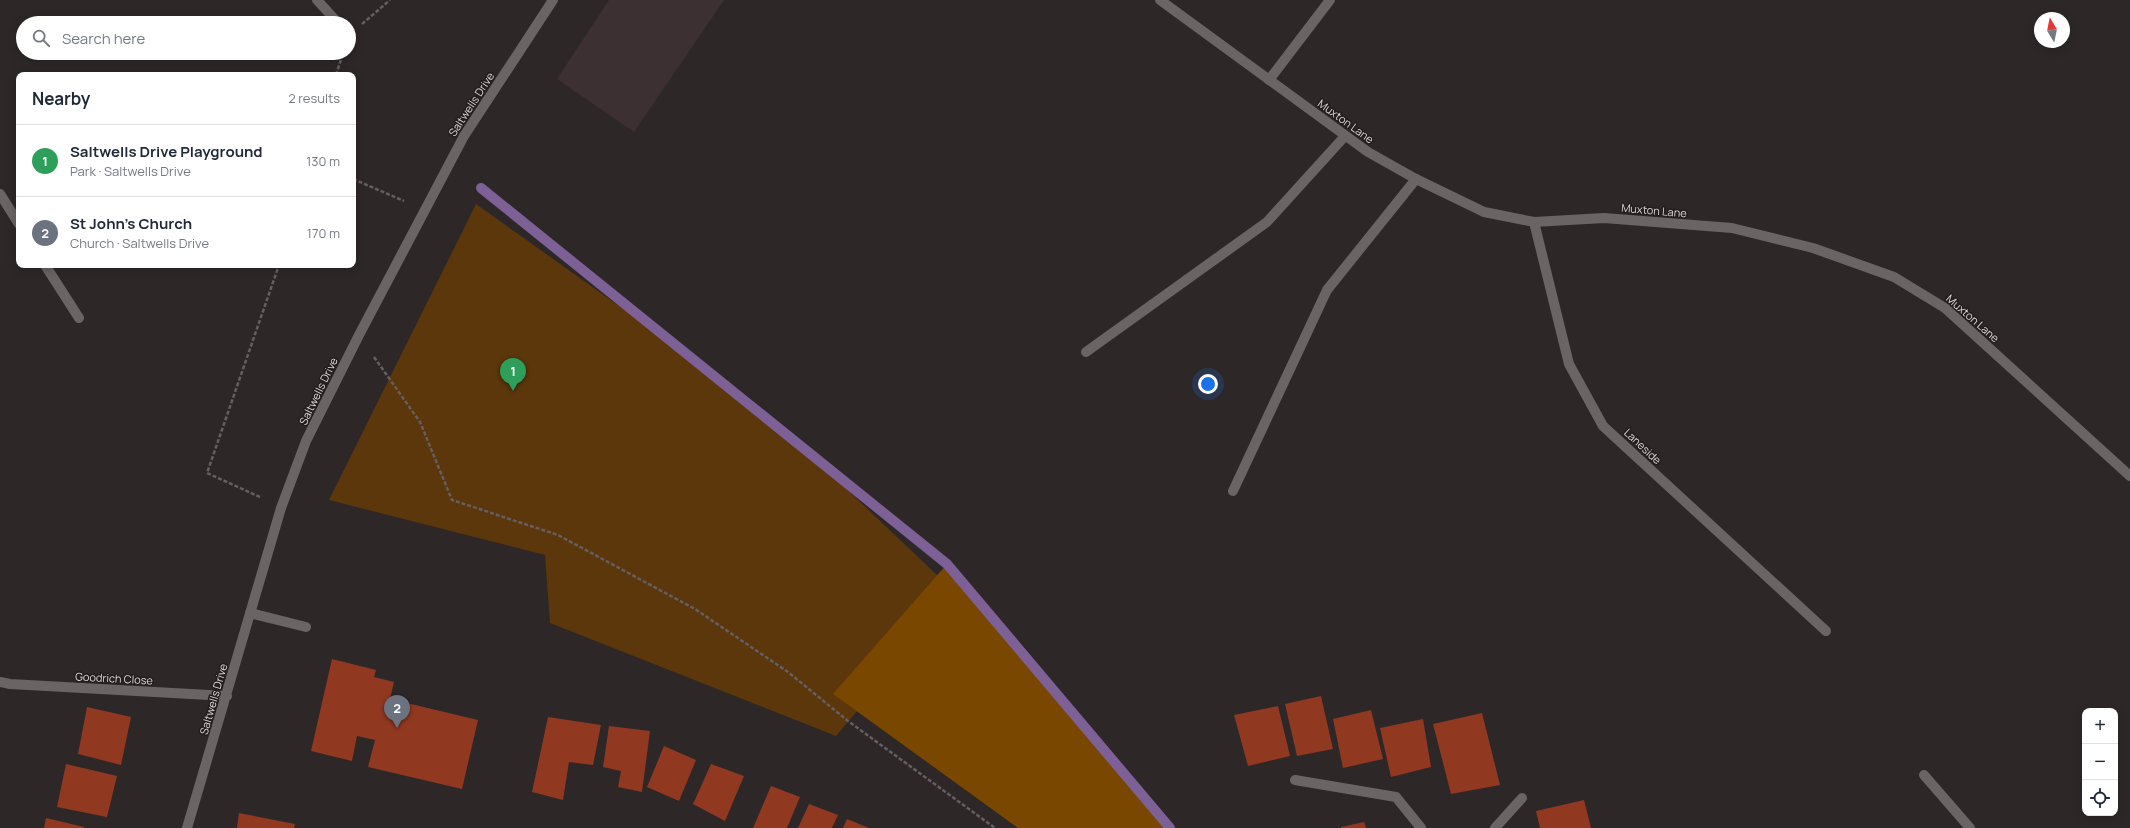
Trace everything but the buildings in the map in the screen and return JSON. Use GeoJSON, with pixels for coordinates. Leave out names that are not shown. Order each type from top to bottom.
{"type":"FeatureCollection","features":[{"type":"Feature","properties":{"kind":"street"},"geometry":{"type":"LineString","coordinates":[[318,0],[332,16]]}},
{"type":"Feature","properties":{"kind":"street","name":"Saltwells Drive"},"geometry":{"type":"LineString","coordinates":[[187,828],[281,508],[306,441],[359,335],[464,136],[553,0]]}},
{"type":"Feature","properties":{"kind":"street","name":"Muxton Lane"},"geometry":{"type":"LineString","coordinates":[[1160,0],[1368,152],[1416,179],[1484,212],[1534,222],[1604,218],[1732,228],[1813,248],[1894,276],[1945,308],[2130,476]]}},
{"type":"Feature","properties":{"kind":"street"},"geometry":{"type":"LineString","coordinates":[[1269,80],[1330,0]]}},
{"type":"Feature","properties":{"kind":"street"},"geometry":{"type":"LineString","coordinates":[[1086,352],[1267,222],[1345,136]]}},
{"type":"Feature","properties":{"kind":"street"},"geometry":{"type":"LineString","coordinates":[[1233,491],[1327,290],[1416,179]]}},
{"type":"Feature","properties":{"kind":"street"},"geometry":{"type":"LineString","coordinates":[[0,194],[16,219]]}},
{"type":"Feature","properties":{"kind":"street","name":"Laneside"},"geometry":{"type":"LineString","coordinates":[[1534,222],[1569,364],[1603,426],[1826,631]]}},
{"type":"Feature","properties":{"kind":"street"},"geometry":{"type":"LineString","coordinates":[[47,268],[79,318]]}},
{"type":"Feature","properties":{"kind":"street"},"geometry":{"type":"LineString","coordinates":[[250,613],[306,627]]}},
{"type":"Feature","properties":{"kind":"street","name":"Goodrich Close"},"geometry":{"type":"LineString","coordinates":[[0,682],[10,684],[227,696]]}},
{"type":"Feature","properties":{"kind":"street"},"geometry":{"type":"LineString","coordinates":[[1924,775],[1970,828]]}},
{"type":"Feature","properties":{"kind":"street"},"geometry":{"type":"LineString","coordinates":[[1295,780],[1396,797],[1421,828]]}},
{"type":"Feature","properties":{"kind":"street"},"geometry":{"type":"LineString","coordinates":[[1495,828],[1522,798]]}},
{"type":"Feature","properties":{"kind":"path"},"geometry":{"type":"LineString","coordinates":[[361,25],[390,0]]}},
{"type":"Feature","properties":{"kind":"path"},"geometry":{"type":"LineString","coordinates":[[337,72],[341,60]]}},
{"type":"Feature","properties":{"kind":"path"},"geometry":{"type":"LineString","coordinates":[[356,180],[424,210]]}},
{"type":"Feature","properties":{"kind":"path"},"geometry":{"type":"LineString","coordinates":[[278,268],[207,472],[281,508]]}},
{"type":"Feature","properties":{"kind":"path"},"geometry":{"type":"LineString","coordinates":[[359,335],[420,422],[452,500],[558,535],[695,609],[788,672],[848,721],[995,828]]}},
{"type":"Feature","properties":{"kind":"shaded area"},"geometry":{"type":"Polygon","coordinates":[[[609,0],[724,0],[634,132],[557,79],[609,0]]]}},
{"type":"Feature","properties":{"kind":"shaded area"},"geometry":{"type":"Polygon","coordinates":[[[476,204],[758,405],[956,593],[836,736],[550,623],[545,555],[329,500],[476,204]]]}},
{"type":"Feature","properties":{"kind":"shaded area"},"geometry":{"type":"Polygon","coordinates":[[[947,564],[1170,828],[1018,828],[833,694],[947,564]]]}},
{"type":"Feature","properties":{"kind":"waterway"},"geometry":{"type":"LineString","coordinates":[[481,188],[947,564],[1170,828]]}},
{"type":"Feature","properties":{"kind":"place","name":"Saltwells Drive Playground"},"geometry":{"type":"Point","coordinates":[513,391]}},
{"type":"Feature","properties":{"kind":"place","name":"St John's Church"},"geometry":{"type":"Point","coordinates":[397,728]}}]}
